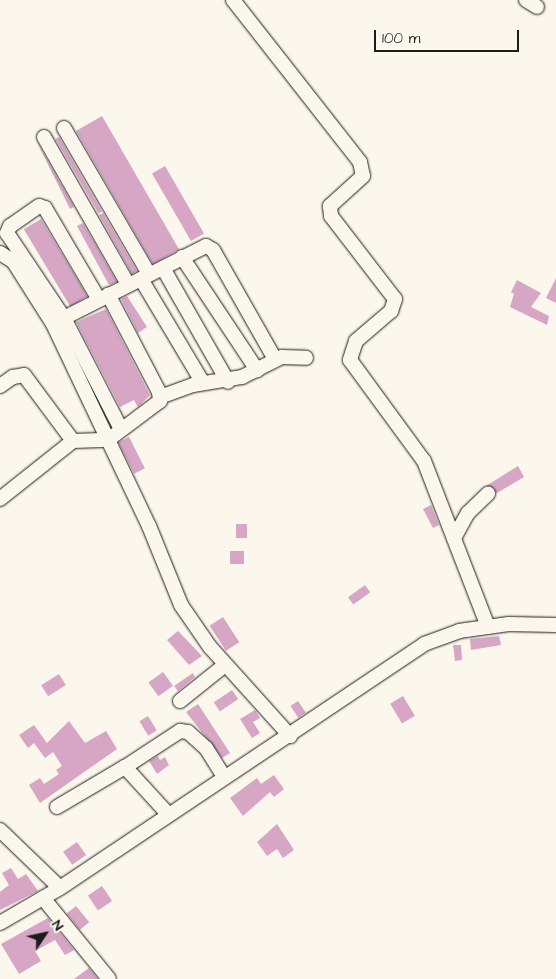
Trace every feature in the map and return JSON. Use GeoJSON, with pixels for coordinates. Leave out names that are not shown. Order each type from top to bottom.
{"type":"FeatureCollection","features":[{"type":"Feature","properties":{"kind":"street"},"geometry":{"type":"LineString","coordinates":[[233,0],[360,162],[363,176],[330,206],[331,216],[395,299],[391,311],[356,342],[350,360],[424,461],[488,627]]}},
{"type":"Feature","properties":{"kind":"street"},"geometry":{"type":"LineString","coordinates":[[64,128],[140,279]]}},
{"type":"Feature","properties":{"kind":"street"},"geometry":{"type":"LineString","coordinates":[[44,137],[140,279],[203,383]]}},
{"type":"Feature","properties":{"kind":"street"},"geometry":{"type":"LineString","coordinates":[[121,429],[7,233],[10,226],[39,206],[51,215],[103,296],[160,397]]}},
{"type":"Feature","properties":{"kind":"street"},"geometry":{"type":"LineString","coordinates":[[58,321],[202,246],[213,250],[275,359]]}},
{"type":"Feature","properties":{"kind":"street"},"geometry":{"type":"LineString","coordinates":[[0,253],[13,261],[58,321],[108,440],[182,605],[225,665],[290,736]]}},
{"type":"Feature","properties":{"kind":"street"},"geometry":{"type":"LineString","coordinates":[[182,257],[257,370]]}},
{"type":"Feature","properties":{"kind":"street"},"geometry":{"type":"LineString","coordinates":[[163,268],[228,382]]}},
{"type":"Feature","properties":{"kind":"street"},"geometry":{"type":"LineString","coordinates":[[0,498],[73,441],[108,440],[152,408],[160,397],[203,383],[228,382],[257,370],[275,359],[306,358]]}},
{"type":"Feature","properties":{"kind":"street"},"geometry":{"type":"LineString","coordinates":[[0,386],[24,375],[73,441]]}},
{"type":"Feature","properties":{"kind":"street"},"geometry":{"type":"LineString","coordinates":[[454,538],[468,513],[488,494]]}},
{"type":"Feature","properties":{"kind":"street"},"geometry":{"type":"LineString","coordinates":[[0,923],[60,888],[168,814],[290,736],[424,644],[440,636],[488,627],[556,625]]}},
{"type":"Feature","properties":{"kind":"street"},"geometry":{"type":"LineString","coordinates":[[180,701],[225,665]]}},
{"type":"Feature","properties":{"kind":"street"},"geometry":{"type":"LineString","coordinates":[[57,807],[180,731],[195,736],[224,777]]}},
{"type":"Feature","properties":{"kind":"street"},"geometry":{"type":"LineString","coordinates":[[125,766],[168,814]]}},
{"type":"Feature","properties":{"kind":"street"},"geometry":{"type":"LineString","coordinates":[[0,830],[60,888]]}},
{"type":"Feature","properties":{"kind":"street"},"geometry":{"type":"LineString","coordinates":[[44,898],[108,979]]}},
{"type":"Feature","properties":{"kind":"building"},"geometry":{"type":"Polygon","coordinates":[[[102,116],[179,249],[153,264],[76,131],[102,116]]]}},
{"type":"Feature","properties":{"kind":"building"},"geometry":{"type":"Polygon","coordinates":[[[59,137],[102,211],[99,213],[56,139],[59,137]]]}},
{"type":"Feature","properties":{"kind":"building"},"geometry":{"type":"Polygon","coordinates":[[[38,144],[74,207],[70,209],[38,144]]]}},
{"type":"Feature","properties":{"kind":"building"},"geometry":{"type":"Polygon","coordinates":[[[165,166],[204,234],[191,241],[152,174],[165,166]]]}},
{"type":"Feature","properties":{"kind":"building"},"geometry":{"type":"Polygon","coordinates":[[[103,213],[137,271],[132,274],[99,215],[103,213]]]}},
{"type":"Feature","properties":{"kind":"building"},"geometry":{"type":"Polygon","coordinates":[[[41,219],[87,296],[70,306],[24,229],[41,219]]]}},
{"type":"Feature","properties":{"kind":"building"},"geometry":{"type":"Polygon","coordinates":[[[83,223],[117,282],[109,285],[77,226],[83,223]]]}},
{"type":"Feature","properties":{"kind":"building"},"geometry":{"type":"Polygon","coordinates":[[[556,278],[556,303],[546,298],[556,278]]]}},
{"type":"Feature","properties":{"kind":"building"},"geometry":{"type":"Polygon","coordinates":[[[517,280],[541,293],[531,307],[549,316],[547,325],[510,307],[514,294],[511,292],[517,280]]]}},
{"type":"Feature","properties":{"kind":"building"},"geometry":{"type":"Polygon","coordinates":[[[127,296],[147,327],[138,333],[121,299],[127,296]]]}},
{"type":"Feature","properties":{"kind":"building"},"geometry":{"type":"Polygon","coordinates":[[[106,309],[150,395],[138,407],[134,400],[120,407],[76,322],[106,309]]]}},
{"type":"Feature","properties":{"kind":"building"},"geometry":{"type":"Polygon","coordinates":[[[129,437],[145,468],[134,474],[118,442],[129,437]]]}},
{"type":"Feature","properties":{"kind":"building"},"geometry":{"type":"Polygon","coordinates":[[[518,466],[524,477],[497,493],[486,486],[518,466]]]}},
{"type":"Feature","properties":{"kind":"building"},"geometry":{"type":"Polygon","coordinates":[[[431,505],[439,525],[433,528],[423,509],[431,505]]]}},
{"type":"Feature","properties":{"kind":"building"},"geometry":{"type":"Polygon","coordinates":[[[236,524],[247,524],[247,538],[236,538],[236,524]]]}},
{"type":"Feature","properties":{"kind":"building"},"geometry":{"type":"Polygon","coordinates":[[[230,551],[244,551],[244,564],[230,564],[230,551]]]}},
{"type":"Feature","properties":{"kind":"building"},"geometry":{"type":"Polygon","coordinates":[[[365,585],[370,592],[353,605],[348,597],[365,585]]]}},
{"type":"Feature","properties":{"kind":"building"},"geometry":{"type":"Polygon","coordinates":[[[223,617],[239,642],[226,651],[210,626],[223,617]]]}},
{"type":"Feature","properties":{"kind":"building"},"geometry":{"type":"Polygon","coordinates":[[[178,631],[202,656],[189,665],[167,640],[178,631]]]}},
{"type":"Feature","properties":{"kind":"building"},"geometry":{"type":"Polygon","coordinates":[[[499,636],[501,645],[471,650],[470,639],[499,636]]]}},
{"type":"Feature","properties":{"kind":"building"},"geometry":{"type":"Polygon","coordinates":[[[453,645],[461,645],[462,660],[455,661],[453,645]]]}},
{"type":"Feature","properties":{"kind":"building"},"geometry":{"type":"Polygon","coordinates":[[[163,672],[173,686],[158,696],[148,683],[163,672]]]}},
{"type":"Feature","properties":{"kind":"building"},"geometry":{"type":"Polygon","coordinates":[[[193,673],[195,677],[178,691],[174,686],[193,673]]]}},
{"type":"Feature","properties":{"kind":"building"},"geometry":{"type":"Polygon","coordinates":[[[59,674],[66,685],[48,696],[41,685],[59,674]]]}},
{"type":"Feature","properties":{"kind":"building"},"geometry":{"type":"Polygon","coordinates":[[[232,690],[238,699],[220,711],[214,702],[232,690]]]}},
{"type":"Feature","properties":{"kind":"building"},"geometry":{"type":"Polygon","coordinates":[[[403,696],[415,716],[402,723],[390,704],[403,696]]]}},
{"type":"Feature","properties":{"kind":"building"},"geometry":{"type":"Polygon","coordinates":[[[298,701],[306,713],[298,718],[291,706],[298,701]]]}},
{"type":"Feature","properties":{"kind":"building"},"geometry":{"type":"Polygon","coordinates":[[[198,704],[230,753],[222,758],[186,712],[198,704]]]}},
{"type":"Feature","properties":{"kind":"building"},"geometry":{"type":"Polygon","coordinates":[[[255,710],[260,718],[253,722],[260,733],[252,738],[240,719],[255,710]]]}},
{"type":"Feature","properties":{"kind":"building"},"geometry":{"type":"Polygon","coordinates":[[[148,716],[157,731],[148,736],[139,721],[148,716]]]}},
{"type":"Feature","properties":{"kind":"building"},"geometry":{"type":"Polygon","coordinates":[[[69,721],[85,743],[106,731],[117,749],[40,803],[29,785],[40,778],[44,784],[59,774],[56,770],[62,766],[53,752],[45,758],[34,743],[28,748],[19,735],[34,725],[47,743],[69,721]]]}},
{"type":"Feature","properties":{"kind":"building"},"geometry":{"type":"Polygon","coordinates":[[[158,756],[160,760],[165,757],[169,765],[157,774],[149,761],[158,756]]]}},
{"type":"Feature","properties":{"kind":"building"},"geometry":{"type":"Polygon","coordinates":[[[274,775],[284,789],[274,797],[270,792],[243,816],[230,798],[257,778],[261,784],[274,775]]]}},
{"type":"Feature","properties":{"kind":"building"},"geometry":{"type":"Polygon","coordinates":[[[277,824],[294,850],[283,858],[277,849],[267,856],[257,842],[277,824]]]}},
{"type":"Feature","properties":{"kind":"building"},"geometry":{"type":"Polygon","coordinates":[[[77,842],[86,855],[72,865],[63,852],[77,842]]]}},
{"type":"Feature","properties":{"kind":"building"},"geometry":{"type":"Polygon","coordinates":[[[11,868],[18,879],[26,874],[38,891],[0,910],[0,892],[9,885],[2,873],[11,868]]]}},
{"type":"Feature","properties":{"kind":"building"},"geometry":{"type":"Polygon","coordinates":[[[102,886],[112,901],[98,910],[88,896],[102,886]]]}},
{"type":"Feature","properties":{"kind":"building"},"geometry":{"type":"Polygon","coordinates":[[[76,906],[89,922],[80,930],[67,914],[76,906]]]}},
{"type":"Feature","properties":{"kind":"building"},"geometry":{"type":"Polygon","coordinates":[[[48,918],[74,950],[65,955],[55,940],[35,951],[41,961],[19,974],[1,944],[48,918]]]}},
{"type":"Feature","properties":{"kind":"building"},"geometry":{"type":"Polygon","coordinates":[[[89,968],[98,979],[74,979],[89,968]]]}}]}
